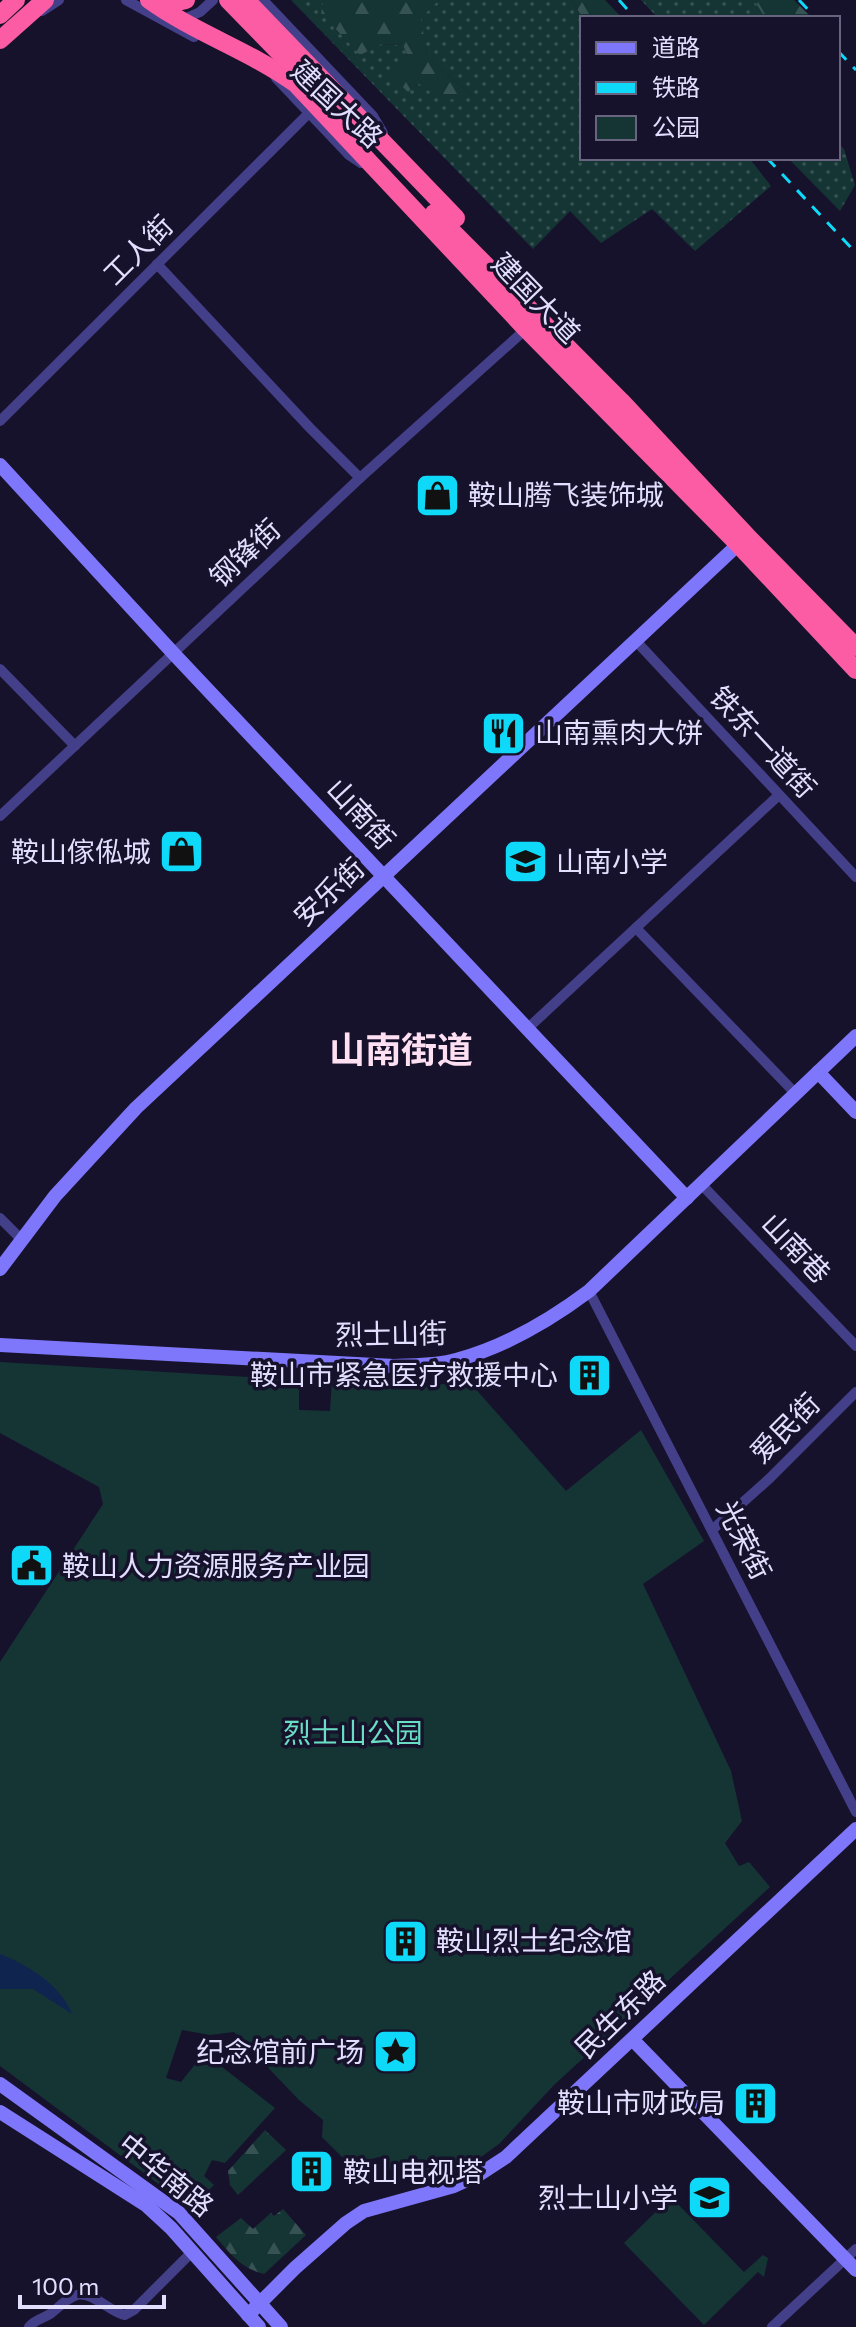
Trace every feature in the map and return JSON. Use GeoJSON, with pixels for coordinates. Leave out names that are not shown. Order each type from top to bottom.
{"type":"FeatureCollection","features":[{"type":"Feature","properties":{"kind":"highway"},"geometry":{"type":"LineString","coordinates":[[0,15],[16,0]]}},
{"type":"Feature","properties":{"kind":"highway"},"geometry":{"type":"LineString","coordinates":[[0,27],[29,0]]}},
{"type":"Feature","properties":{"kind":"highway"},"geometry":{"type":"LineString","coordinates":[[0,40],[45,0]]}},
{"type":"Feature","properties":{"kind":"highway"},"geometry":{"type":"LineString","coordinates":[[144,2],[164,5],[186,0]]}},
{"type":"Feature","properties":{"kind":"highway","name":"建国大道"},"geometry":{"type":"LineString","coordinates":[[228,0],[621,401],[856,670]]}},
{"type":"Feature","properties":{"kind":"highway"},"geometry":{"type":"LineString","coordinates":[[246,0],[556,322],[621,401]]}},
{"type":"Feature","properties":{"kind":"highway","name":"建国大道"},"geometry":{"type":"LineString","coordinates":[[144,2],[269,64],[296,84],[318,115],[386,179],[526,329],[856,647]]}},
{"type":"Feature","properties":{"kind":"main road","name":"山南街"},"geometry":{"type":"LineString","coordinates":[[0,465],[687,1198]]}},
{"type":"Feature","properties":{"kind":"main road","name":"安乐街"},"geometry":{"type":"LineString","coordinates":[[0,1269],[55,1196],[136,1108],[742,540]]}},
{"type":"Feature","properties":{"kind":"main road","name":"烈士山街"},"geometry":{"type":"LineString","coordinates":[[0,1345],[394,1366],[455,1361],[522,1334],[558,1314],[589,1291],[856,1036]]}},
{"type":"Feature","properties":{"kind":"main road"},"geometry":{"type":"LineString","coordinates":[[818,1072],[856,1112]]}},
{"type":"Feature","properties":{"kind":"main road","name":"民生东路"},"geometry":{"type":"LineString","coordinates":[[248,2315],[346,2223],[364,2211],[454,2186],[506,2157],[856,1829]]}},
{"type":"Feature","properties":{"kind":"main road"},"geometry":{"type":"LineString","coordinates":[[633,2040],[851,2254],[856,2270]]}},
{"type":"Feature","properties":{"kind":"main road","name":"中华南路"},"geometry":{"type":"LineString","coordinates":[[4,2092],[179,2213],[281,2327]]}},
{"type":"Feature","properties":{"kind":"main road","name":"中华南路"},"geometry":{"type":"LineString","coordinates":[[0,2112],[146,2205],[193,2251],[259,2327]]}},
{"type":"Feature","properties":{"kind":"street"},"geometry":{"type":"LineString","coordinates":[[0,51],[59,0]]}},
{"type":"Feature","properties":{"kind":"street"},"geometry":{"type":"LineString","coordinates":[[126,0],[144,2]]}},
{"type":"Feature","properties":{"kind":"street"},"geometry":{"type":"LineString","coordinates":[[166,13],[190,19],[213,0]]}},
{"type":"Feature","properties":{"kind":"street"},"geometry":{"type":"LineString","coordinates":[[263,0],[373,116],[399,159]]}},
{"type":"Feature","properties":{"kind":"street","name":"工人街"},"geometry":{"type":"LineString","coordinates":[[0,421],[157,264],[318,115]]}},
{"type":"Feature","properties":{"kind":"street"},"geometry":{"type":"LineString","coordinates":[[157,264],[360,478]]}},
{"type":"Feature","properties":{"kind":"street","name":"钢锋街"},"geometry":{"type":"LineString","coordinates":[[0,816],[360,478],[526,329]]}},
{"type":"Feature","properties":{"kind":"street","name":"铁东一道街"},"geometry":{"type":"LineString","coordinates":[[635,640],[856,877]]}},
{"type":"Feature","properties":{"kind":"street"},"geometry":{"type":"LineString","coordinates":[[0,669],[75,746]]}},
{"type":"Feature","properties":{"kind":"street"},"geometry":{"type":"LineString","coordinates":[[527,1029],[779,795]]}},
{"type":"Feature","properties":{"kind":"street"},"geometry":{"type":"LineString","coordinates":[[636,928],[795,1093]]}},
{"type":"Feature","properties":{"kind":"street","name":"山南巷"},"geometry":{"type":"LineString","coordinates":[[701,1184],[856,1346]]}},
{"type":"Feature","properties":{"kind":"street"},"geometry":{"type":"LineString","coordinates":[[0,1218],[22,1240]]}},
{"type":"Feature","properties":{"kind":"street","name":"光荣街"},"geometry":{"type":"LineString","coordinates":[[589,1291],[856,1812]]}},
{"type":"Feature","properties":{"kind":"street","name":"爱民街"},"geometry":{"type":"LineString","coordinates":[[712,1530],[770,1478],[856,1392]]}},
{"type":"Feature","properties":{"kind":"street"},"geometry":{"type":"LineString","coordinates":[[29,2327],[33,2321],[45,2317],[77,2295],[86,2295],[115,2313],[125,2315],[134,2310],[193,2251]]}},
{"type":"Feature","properties":{"kind":"street"},"geometry":{"type":"LineString","coordinates":[[772,2327],[851,2254]]}},
{"type":"Feature","properties":{"kind":"green space"},"geometry":{"type":"Polygon","coordinates":[[[291,0],[324,0],[321,13],[382,44],[403,45],[408,57],[407,92],[418,83],[471,95],[427,57],[420,17],[439,0],[571,0],[582,16],[580,160],[751,160],[771,186],[695,251],[652,209],[601,243],[570,211],[533,249],[291,0]]]}},
{"type":"Feature","properties":{"kind":"green space"},"geometry":{"type":"Polygon","coordinates":[[[324,0],[439,0],[421,18],[427,57],[471,95],[457,99],[443,98],[418,83],[408,92],[392,77],[408,57],[403,45],[382,44],[360,55],[321,13],[324,0]]]}},
{"type":"Feature","properties":{"kind":"green space"},"geometry":{"type":"Polygon","coordinates":[[[571,0],[605,0],[620,16],[582,16],[571,0]]]}},
{"type":"Feature","properties":{"kind":"green space"},"geometry":{"type":"Polygon","coordinates":[[[641,0],[754,0],[764,16],[656,16],[641,0]]]}},
{"type":"Feature","properties":{"kind":"green space"},"geometry":{"type":"Polygon","coordinates":[[[754,0],[794,0],[810,16],[764,16],[754,0]]]}},
{"type":"Feature","properties":{"kind":"green space"},"geometry":{"type":"Polygon","coordinates":[[[840,145],[844,149],[855,185],[840,211],[790,160],[840,160],[840,145]]]}},
{"type":"Feature","properties":{"kind":"green space","name":"烈士山公园"},"geometry":{"type":"Polygon","coordinates":[[[0,1362],[299,1380],[299,1410],[330,1411],[332,1381],[472,1385],[566,1491],[641,1430],[704,1541],[643,1584],[731,1771],[742,1821],[725,1843],[739,1866],[749,1862],[770,1887],[554,2085],[499,2144],[463,2170],[401,2181],[394,2178],[384,2156],[349,2164],[322,2137],[323,2120],[299,2100],[234,2032],[210,2035],[182,2030],[166,2078],[181,2082],[204,2053],[275,2108],[225,2163],[212,2160],[204,2176],[214,2185],[191,2208],[0,2066],[0,1662],[103,1504],[99,1487],[0,1433],[0,1362]]]}},
{"type":"Feature","properties":{"kind":"green space"},"geometry":{"type":"Polygon","coordinates":[[[265,2130],[286,2150],[238,2195],[230,2185],[228,2171],[265,2130]]]}},
{"type":"Feature","properties":{"kind":"green space"},"geometry":{"type":"Polygon","coordinates":[[[671,2197],[744,2272],[763,2255],[768,2258],[764,2277],[758,2272],[704,2325],[624,2243],[671,2197]]]}},
{"type":"Feature","properties":{"kind":"green space"},"geometry":{"type":"Polygon","coordinates":[[[283,2209],[306,2235],[264,2274],[243,2264],[216,2237],[241,2218],[253,2229],[271,2213],[274,2216],[283,2209]]]}},
{"type":"Feature","properties":{"kind":"water"},"geometry":{"type":"Polygon","coordinates":[[[0,1954],[22,1964],[52,1985],[72,2014],[33,1989],[0,1989],[0,1954]]]}},
{"type":"Feature","properties":{"kind":"railway"},"geometry":{"type":"LineString","coordinates":[[619,0],[633,16]]}},
{"type":"Feature","properties":{"kind":"railway"},"geometry":{"type":"LineString","coordinates":[[799,0],[814,16]]}},
{"type":"Feature","properties":{"kind":"railway"},"geometry":{"type":"LineString","coordinates":[[840,53],[856,70]]}},
{"type":"Feature","properties":{"kind":"railway"},"geometry":{"type":"LineString","coordinates":[[769,160],[856,253]]}},
{"type":"Feature","properties":{"kind":"place","name":"鞍山腾飞装饰城"},"geometry":{"type":"Point","coordinates":[437,495]}},
{"type":"Feature","properties":{"kind":"place","name":"山南熏肉大饼"},"geometry":{"type":"Point","coordinates":[504,733]}},
{"type":"Feature","properties":{"kind":"place","name":"鞍山傢俬城"},"geometry":{"type":"Point","coordinates":[182,852]}},
{"type":"Feature","properties":{"kind":"place","name":"山南小学"},"geometry":{"type":"Point","coordinates":[525,862]}},
{"type":"Feature","properties":{"kind":"place","name":"鞍山市紧急医疗救援中心"},"geometry":{"type":"Point","coordinates":[589,1375]}},
{"type":"Feature","properties":{"kind":"place","name":"鞍山人力资源服务产业园"},"geometry":{"type":"Point","coordinates":[31,1566]}},
{"type":"Feature","properties":{"kind":"place","name":"鞍山烈士纪念馆"},"geometry":{"type":"Point","coordinates":[405,1941]}},
{"type":"Feature","properties":{"kind":"place","name":"纪念馆前广场"},"geometry":{"type":"Point","coordinates":[395,2052]}},
{"type":"Feature","properties":{"kind":"place","name":"鞍山市财政局"},"geometry":{"type":"Point","coordinates":[756,2103]}},
{"type":"Feature","properties":{"kind":"place","name":"鞍山电视塔"},"geometry":{"type":"Point","coordinates":[312,2172]}},
{"type":"Feature","properties":{"kind":"place","name":"烈士山小学"},"geometry":{"type":"Point","coordinates":[709,2198]}},
{"type":"Feature","properties":{"kind":"district","name":"山南街道"},"geometry":{"type":"Point","coordinates":[401,1050]}}]}
